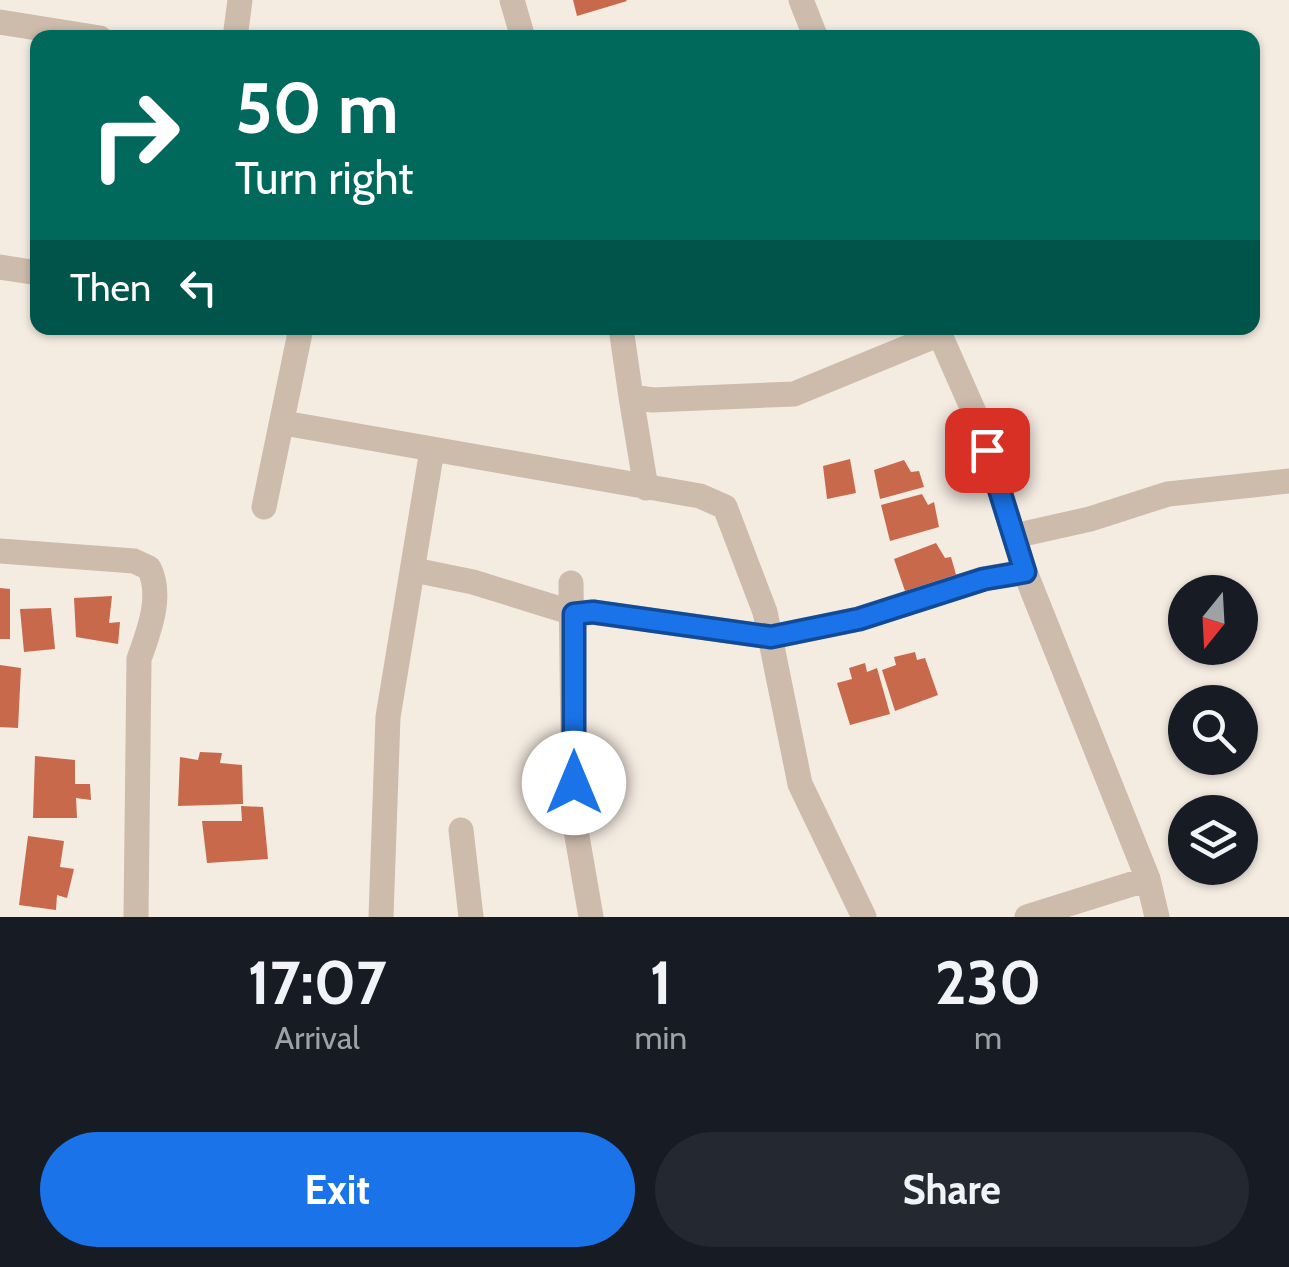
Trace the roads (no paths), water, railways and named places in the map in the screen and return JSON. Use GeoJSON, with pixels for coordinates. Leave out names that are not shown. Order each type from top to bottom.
{"type":"FeatureCollection","features":[{"type":"Feature","properties":{"kind":"street"},"geometry":{"type":"LineString","coordinates":[[236,30],[240,0]]}},
{"type":"Feature","properties":{"kind":"street"},"geometry":{"type":"LineString","coordinates":[[512,0],[521,30]]}},
{"type":"Feature","properties":{"kind":"street"},"geometry":{"type":"LineString","coordinates":[[801,0],[813,30]]}},
{"type":"Feature","properties":{"kind":"street"},"geometry":{"type":"LineString","coordinates":[[0,22],[50,30]]}},
{"type":"Feature","properties":{"kind":"street"},"geometry":{"type":"LineString","coordinates":[[0,267],[30,272]]}},
{"type":"Feature","properties":{"kind":"street"},"geometry":{"type":"LineString","coordinates":[[264,507],[300,335]]}},
{"type":"Feature","properties":{"kind":"street"},"geometry":{"type":"LineString","coordinates":[[621,335],[646,488]]}},
{"type":"Feature","properties":{"kind":"street"},"geometry":{"type":"LineString","coordinates":[[631,397],[653,400],[794,394],[928,335]]}},
{"type":"Feature","properties":{"kind":"street"},"geometry":{"type":"LineString","coordinates":[[941,335],[978,420],[1025,572],[1148,879],[1157,917]]}},
{"type":"Feature","properties":{"kind":"street"},"geometry":{"type":"LineString","coordinates":[[284,423],[700,496],[725,507],[771,637],[800,784],[864,917]]}},
{"type":"Feature","properties":{"kind":"street"},"geometry":{"type":"LineString","coordinates":[[381,917],[388,716],[432,450]]}},
{"type":"Feature","properties":{"kind":"street"},"geometry":{"type":"LineString","coordinates":[[1014,536],[1090,519],[1168,494],[1289,481]]}},
{"type":"Feature","properties":{"kind":"street"},"geometry":{"type":"LineString","coordinates":[[0,551],[134,561],[149,568],[155,580],[152,623],[139,660],[136,917]]}},
{"type":"Feature","properties":{"kind":"street"},"geometry":{"type":"LineString","coordinates":[[414,570],[474,582],[574,614],[593,612],[771,637],[859,619],[984,579],[1025,572]]}},
{"type":"Feature","properties":{"kind":"street"},"geometry":{"type":"LineString","coordinates":[[571,583],[574,818],[591,917]]}},
{"type":"Feature","properties":{"kind":"street"},"geometry":{"type":"LineString","coordinates":[[460,830],[470,917]]}},
{"type":"Feature","properties":{"kind":"street"},"geometry":{"type":"LineString","coordinates":[[1027,917],[1148,879]]}}]}
